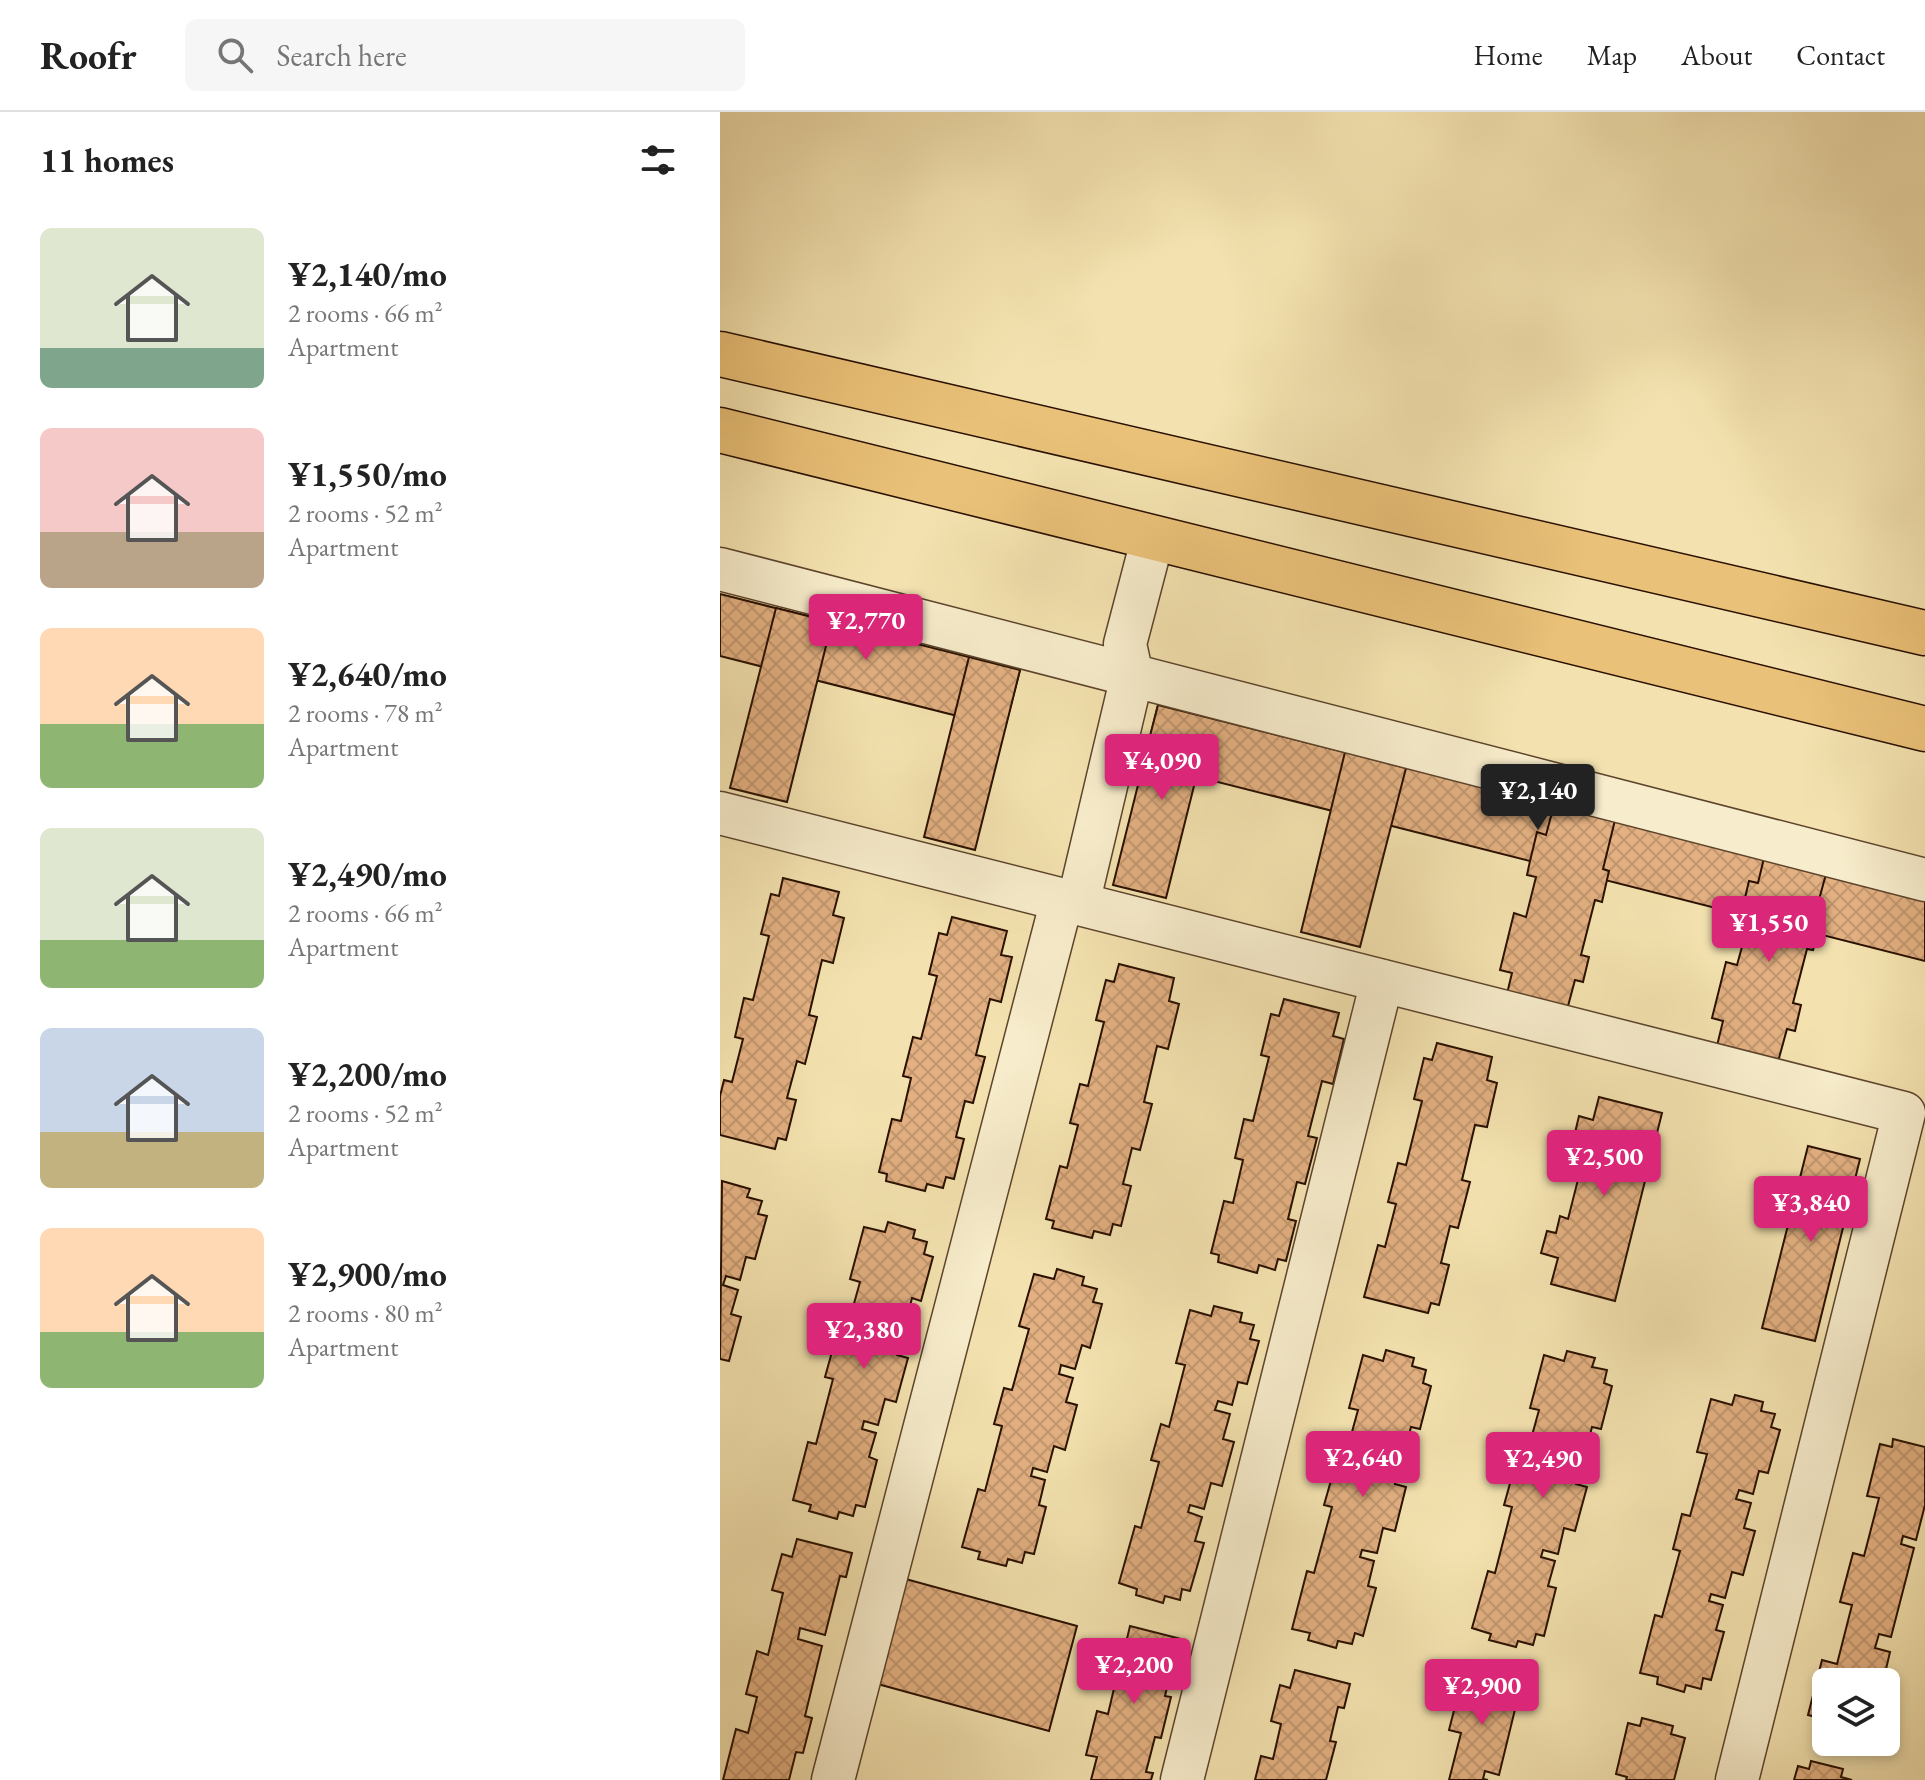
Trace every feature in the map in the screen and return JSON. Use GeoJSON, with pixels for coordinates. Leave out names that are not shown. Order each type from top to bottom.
{"type":"FeatureCollection","features":[{"type":"Feature","properties":{"kind":"main road"},"geometry":{"type":"LineString","coordinates":[[720,354],[1925,633]]}},
{"type":"Feature","properties":{"kind":"main road"},"geometry":{"type":"LineString","coordinates":[[720,430],[1925,729]]}},
{"type":"Feature","properties":{"kind":"lane"},"geometry":{"type":"LineString","coordinates":[[833,1780],[1132,676],[1125,644],[1153,537]]}},
{"type":"Feature","properties":{"kind":"lane"},"geometry":{"type":"LineString","coordinates":[[720,569],[1925,880]]}},
{"type":"Feature","properties":{"kind":"lane"},"geometry":{"type":"LineString","coordinates":[[720,813],[1904,1113],[1737,1780]]}},
{"type":"Feature","properties":{"kind":"lane"},"geometry":{"type":"LineString","coordinates":[[1182,1780],[1382,981]]}},
{"type":"Feature","properties":{"kind":"building"},"geometry":{"type":"Polygon","coordinates":[[[720,594],[1020,670],[1005,728],[720,656],[720,594]]]}},
{"type":"Feature","properties":{"kind":"building"},"geometry":{"type":"Polygon","coordinates":[[[776,608],[832,622],[787,802],[730,788],[776,608]]]}},
{"type":"Feature","properties":{"kind":"building"},"geometry":{"type":"Polygon","coordinates":[[[969,657],[1020,670],[975,850],[924,837],[969,657]]]}},
{"type":"Feature","properties":{"kind":"building"},"geometry":{"type":"Polygon","coordinates":[[[1158,705],[1211,718],[1166,898],[1113,885],[1158,705]]]}},
{"type":"Feature","properties":{"kind":"building"},"geometry":{"type":"Polygon","coordinates":[[[1158,705],[1925,899],[1925,961],[1143,763],[1158,705]]]}},
{"type":"Feature","properties":{"kind":"building"},"geometry":{"type":"Polygon","coordinates":[[[1345,752],[1406,768],[1360,947],[1301,932],[1345,752]]]}},
{"type":"Feature","properties":{"kind":"building"},"geometry":{"type":"Polygon","coordinates":[[[1554,805],[1615,820],[1603,869],[1609,871],[1602,902],[1595,900],[1581,955],[1589,957],[1583,982],[1575,980],[1564,1021],[1504,1006],[1512,973],[1500,970],[1514,913],[1526,917],[1536,877],[1527,875],[1537,832],[1546,835],[1554,805]]]}},
{"type":"Feature","properties":{"kind":"building"},"geometry":{"type":"Polygon","coordinates":[[[1764,858],[1826,874],[1814,918],[1822,920],[1813,950],[1807,949],[1793,1003],[1801,1005],[1795,1031],[1787,1029],[1776,1069],[1715,1054],[1723,1021],[1712,1018],[1726,962],[1737,965],[1748,925],[1739,923],[1749,881],[1758,883],[1764,858]]]}},
{"type":"Feature","properties":{"kind":"building"},"geometry":{"type":"Polygon","coordinates":[[[783,878],[839,892],[833,915],[844,918],[833,963],[822,960],[809,1015],[817,1017],[805,1064],[797,1061],[787,1098],[796,1100],[786,1140],[778,1138],[775,1149],[720,1135],[720,1096],[724,1080],[732,1082],[743,1039],[735,1037],[744,998],[753,1000],[769,936],[761,934],[771,894],[779,896],[783,878]]]}},
{"type":"Feature","properties":{"kind":"building"},"geometry":{"type":"Polygon","coordinates":[[[952,917],[1007,931],[1001,955],[1012,957],[1001,1002],[990,999],[976,1055],[985,1057],[973,1103],[965,1101],[956,1137],[964,1139],[954,1179],[946,1177],[943,1188],[927,1184],[925,1191],[886,1181],[887,1174],[879,1172],[892,1119],[901,1121],[911,1078],[903,1076],[913,1037],[921,1039],[937,976],[929,974],[939,933],[947,935],[952,917]]]}},
{"type":"Feature","properties":{"kind":"building"},"geometry":{"type":"Polygon","coordinates":[[[1119,964],[1174,978],[1169,1001],[1179,1004],[1168,1049],[1157,1046],[1144,1102],[1152,1104],[1140,1150],[1132,1148],[1123,1184],[1131,1186],[1121,1226],[1113,1224],[1110,1235],[1094,1231],[1092,1238],[1052,1228],[1054,1221],[1046,1219],[1060,1166],[1067,1168],[1078,1125],[1070,1123],[1080,1084],[1088,1086],[1104,1022],[1096,1020],[1106,980],[1114,982],[1119,964]]]}},
{"type":"Feature","properties":{"kind":"building"},"geometry":{"type":"Polygon","coordinates":[[[1284,999],[1339,1013],[1333,1036],[1344,1039],[1333,1084],[1322,1081],[1308,1136],[1317,1138],[1305,1184],[1297,1182],[1288,1219],[1296,1221],[1286,1261],[1278,1259],[1275,1270],[1259,1265],[1257,1273],[1218,1262],[1219,1255],[1211,1253],[1224,1201],[1233,1203],[1243,1160],[1235,1158],[1244,1119],[1253,1121],[1269,1057],[1261,1055],[1271,1014],[1279,1016],[1284,999]]]}},
{"type":"Feature","properties":{"kind":"building"},"geometry":{"type":"Polygon","coordinates":[[[1437,1043],[1492,1057],[1487,1080],[1497,1083],[1487,1127],[1475,1125],[1462,1180],[1470,1182],[1458,1228],[1450,1226],[1441,1263],[1449,1265],[1439,1305],[1431,1303],[1428,1313],[1364,1297],[1378,1245],[1385,1247],[1396,1204],[1388,1202],[1398,1163],[1406,1165],[1422,1101],[1414,1099],[1424,1058],[1432,1060],[1437,1043]]]}},
{"type":"Feature","properties":{"kind":"building"},"geometry":{"type":"Polygon","coordinates":[[[1599,1097],[1662,1113],[1615,1301],[1551,1284],[1558,1258],[1541,1253],[1547,1231],[1556,1233],[1560,1216],[1568,1219],[1582,1164],[1573,1161],[1578,1142],[1573,1141],[1579,1116],[1593,1120],[1599,1097]]]}},
{"type":"Feature","properties":{"kind":"building"},"geometry":{"type":"Polygon","coordinates":[[[1808,1146],[1860,1159],[1815,1341],[1762,1328],[1808,1146]]]}},
{"type":"Feature","properties":{"kind":"building"},"geometry":{"type":"Polygon","coordinates":[[[722,1181],[750,1189],[747,1197],[762,1201],[758,1214],[767,1216],[755,1259],[746,1257],[740,1280],[726,1276],[723,1285],[738,1290],[731,1314],[741,1317],[729,1361],[720,1359],[722,1181]]]}},
{"type":"Feature","properties":{"kind":"building"},"geometry":{"type":"Polygon","coordinates":[[[888,1222],[915,1230],[913,1238],[927,1242],[924,1254],[933,1257],[921,1301],[912,1298],[906,1321],[892,1317],[889,1327],[904,1331],[897,1355],[908,1358],[896,1402],[885,1399],[878,1425],[864,1421],[862,1429],[876,1433],[869,1457],[877,1460],[865,1507],[856,1505],[853,1516],[839,1512],[837,1519],[809,1511],[811,1505],[793,1500],[808,1442],[816,1444],[833,1379],[825,1377],[835,1341],[843,1343],[860,1282],[850,1279],[864,1227],[885,1232],[888,1222]]]}},
{"type":"Feature","properties":{"kind":"building"},"geometry":{"type":"Polygon","coordinates":[[[1057,1269],[1084,1277],[1082,1285],[1097,1289],[1093,1302],[1102,1304],[1090,1348],[1082,1345],[1075,1369],[1061,1365],[1059,1374],[1073,1378],[1066,1402],[1077,1405],[1065,1450],[1054,1446],[1047,1472],[1033,1468],[1031,1476],[1045,1480],[1039,1505],[1046,1507],[1034,1554],[1025,1552],[1022,1563],[1008,1559],[1006,1566],[978,1559],[980,1552],[962,1547],[978,1489],[985,1491],[1002,1426],[994,1424],[1004,1388],[1012,1390],[1029,1329],[1019,1326],[1034,1274],[1054,1279],[1057,1269]]]}},
{"type":"Feature","properties":{"kind":"building"},"geometry":{"type":"Polygon","coordinates":[[[1214,1306],[1242,1313],[1240,1322],[1254,1325],[1250,1339],[1259,1341],[1247,1384],[1238,1382],[1232,1405],[1218,1401],[1215,1410],[1230,1414],[1223,1439],[1234,1442],[1222,1486],[1211,1483],[1204,1509],[1190,1505],[1188,1512],[1202,1517],[1195,1541],[1204,1543],[1190,1591],[1182,1589],[1180,1600],[1165,1596],[1163,1603],[1136,1595],[1137,1589],[1119,1583],[1135,1526],[1141,1528],[1159,1462],[1151,1460],[1161,1424],[1169,1427],[1185,1365],[1176,1363],[1190,1310],[1211,1316],[1214,1306]]]}},
{"type":"Feature","properties":{"kind":"building"},"geometry":{"type":"Polygon","coordinates":[[[1386,1350],[1414,1358],[1412,1366],[1426,1370],[1423,1383],[1431,1386],[1420,1429],[1411,1427],[1405,1450],[1390,1446],[1388,1455],[1402,1459],[1395,1484],[1406,1487],[1395,1531],[1383,1528],[1377,1553],[1362,1550],[1360,1557],[1374,1561],[1368,1586],[1376,1588],[1363,1636],[1355,1633],[1352,1644],[1338,1641],[1336,1648],[1308,1640],[1310,1633],[1292,1629],[1307,1571],[1314,1573],[1332,1507],[1324,1505],[1334,1470],[1341,1472],[1358,1410],[1349,1408],[1363,1355],[1383,1361],[1386,1350]]]}},
{"type":"Feature","properties":{"kind":"building"},"geometry":{"type":"Polygon","coordinates":[[[1567,1351],[1595,1358],[1592,1367],[1607,1370],[1604,1383],[1612,1386],[1601,1429],[1592,1427],[1586,1450],[1571,1446],[1569,1455],[1583,1459],[1576,1484],[1587,1487],[1575,1531],[1564,1528],[1558,1554],[1543,1550],[1541,1557],[1555,1561],[1548,1586],[1556,1588],[1544,1636],[1536,1634],[1533,1645],[1518,1641],[1516,1647],[1489,1640],[1491,1634],[1472,1628],[1488,1571],[1495,1573],[1512,1507],[1504,1505],[1514,1469],[1522,1472],[1539,1410],[1530,1408],[1544,1355],[1564,1361],[1567,1351]]]}},
{"type":"Feature","properties":{"kind":"building"},"geometry":{"type":"Polygon","coordinates":[[[1735,1395],[1763,1402],[1761,1411],[1775,1414],[1771,1427],[1780,1430],[1768,1473],[1759,1471],[1753,1494],[1739,1490],[1736,1499],[1751,1503],[1744,1528],[1755,1531],[1743,1575],[1732,1572],[1725,1598],[1711,1594],[1709,1601],[1723,1605],[1716,1630],[1724,1632],[1711,1680],[1703,1678],[1701,1689],[1686,1685],[1684,1692],[1657,1684],[1658,1677],[1640,1673],[1655,1615],[1662,1617],[1680,1551],[1673,1549],[1682,1514],[1690,1516],[1707,1454],[1697,1452],[1711,1399],[1732,1405],[1735,1395]]]}},
{"type":"Feature","properties":{"kind":"building"},"geometry":{"type":"Polygon","coordinates":[[[1893,1439],[1925,1447],[1925,1505],[1916,1540],[1903,1536],[1901,1544],[1914,1548],[1891,1637],[1879,1634],[1875,1648],[1890,1652],[1886,1668],[1820,1668],[1822,1660],[1837,1664],[1852,1605],[1840,1602],[1853,1553],[1864,1556],[1879,1498],[1867,1496],[1880,1444],[1892,1447],[1893,1439]]]}},
{"type":"Feature","properties":{"kind":"building"},"geometry":{"type":"Polygon","coordinates":[[[797,1539],[852,1553],[846,1577],[840,1576],[825,1635],[800,1628],[798,1639],[822,1646],[805,1716],[812,1718],[803,1753],[796,1752],[789,1780],[723,1780],[736,1729],[748,1733],[757,1697],[746,1694],[757,1651],[768,1655],[783,1593],[772,1590],[782,1554],[792,1557],[797,1539]]]}},
{"type":"Feature","properties":{"kind":"building"},"geometry":{"type":"Polygon","coordinates":[[[902,1578],[1077,1626],[1049,1731],[874,1683],[902,1578]]]}},
{"type":"Feature","properties":{"kind":"building"},"geometry":{"type":"Polygon","coordinates":[[[1130,1626],[1185,1640],[1179,1664],[1173,1662],[1165,1696],[1171,1697],[1161,1738],[1155,1737],[1146,1772],[1153,1773],[1151,1780],[1091,1780],[1097,1757],[1086,1755],[1097,1711],[1108,1714],[1116,1680],[1106,1677],[1115,1640],[1126,1643],[1130,1626]]]}},
{"type":"Feature","properties":{"kind":"building"},"geometry":{"type":"Polygon","coordinates":[[[1295,1670],[1350,1684],[1344,1708],[1338,1707],[1330,1741],[1336,1742],[1326,1780],[1255,1780],[1261,1756],[1273,1759],[1281,1724],[1271,1721],[1280,1685],[1290,1688],[1295,1670]]]}},
{"type":"Feature","properties":{"kind":"building"},"geometry":{"type":"Polygon","coordinates":[[[1476,1673],[1507,1682],[1505,1690],[1519,1693],[1499,1775],[1485,1771],[1483,1779],[1488,1780],[1449,1780],[1461,1733],[1449,1730],[1462,1679],[1474,1681],[1476,1673]]]}},
{"type":"Feature","properties":{"kind":"building"},"geometry":{"type":"Polygon","coordinates":[[[1642,1718],[1673,1726],[1671,1734],[1685,1738],[1674,1780],[1626,1780],[1627,1777],[1616,1774],[1628,1723],[1640,1726],[1642,1718]]]}},
{"type":"Feature","properties":{"kind":"building"},"geometry":{"type":"Polygon","coordinates":[[[1811,1761],[1843,1769],[1841,1777],[1852,1780],[1794,1780],[1798,1766],[1809,1769],[1811,1761]]]}}]}
